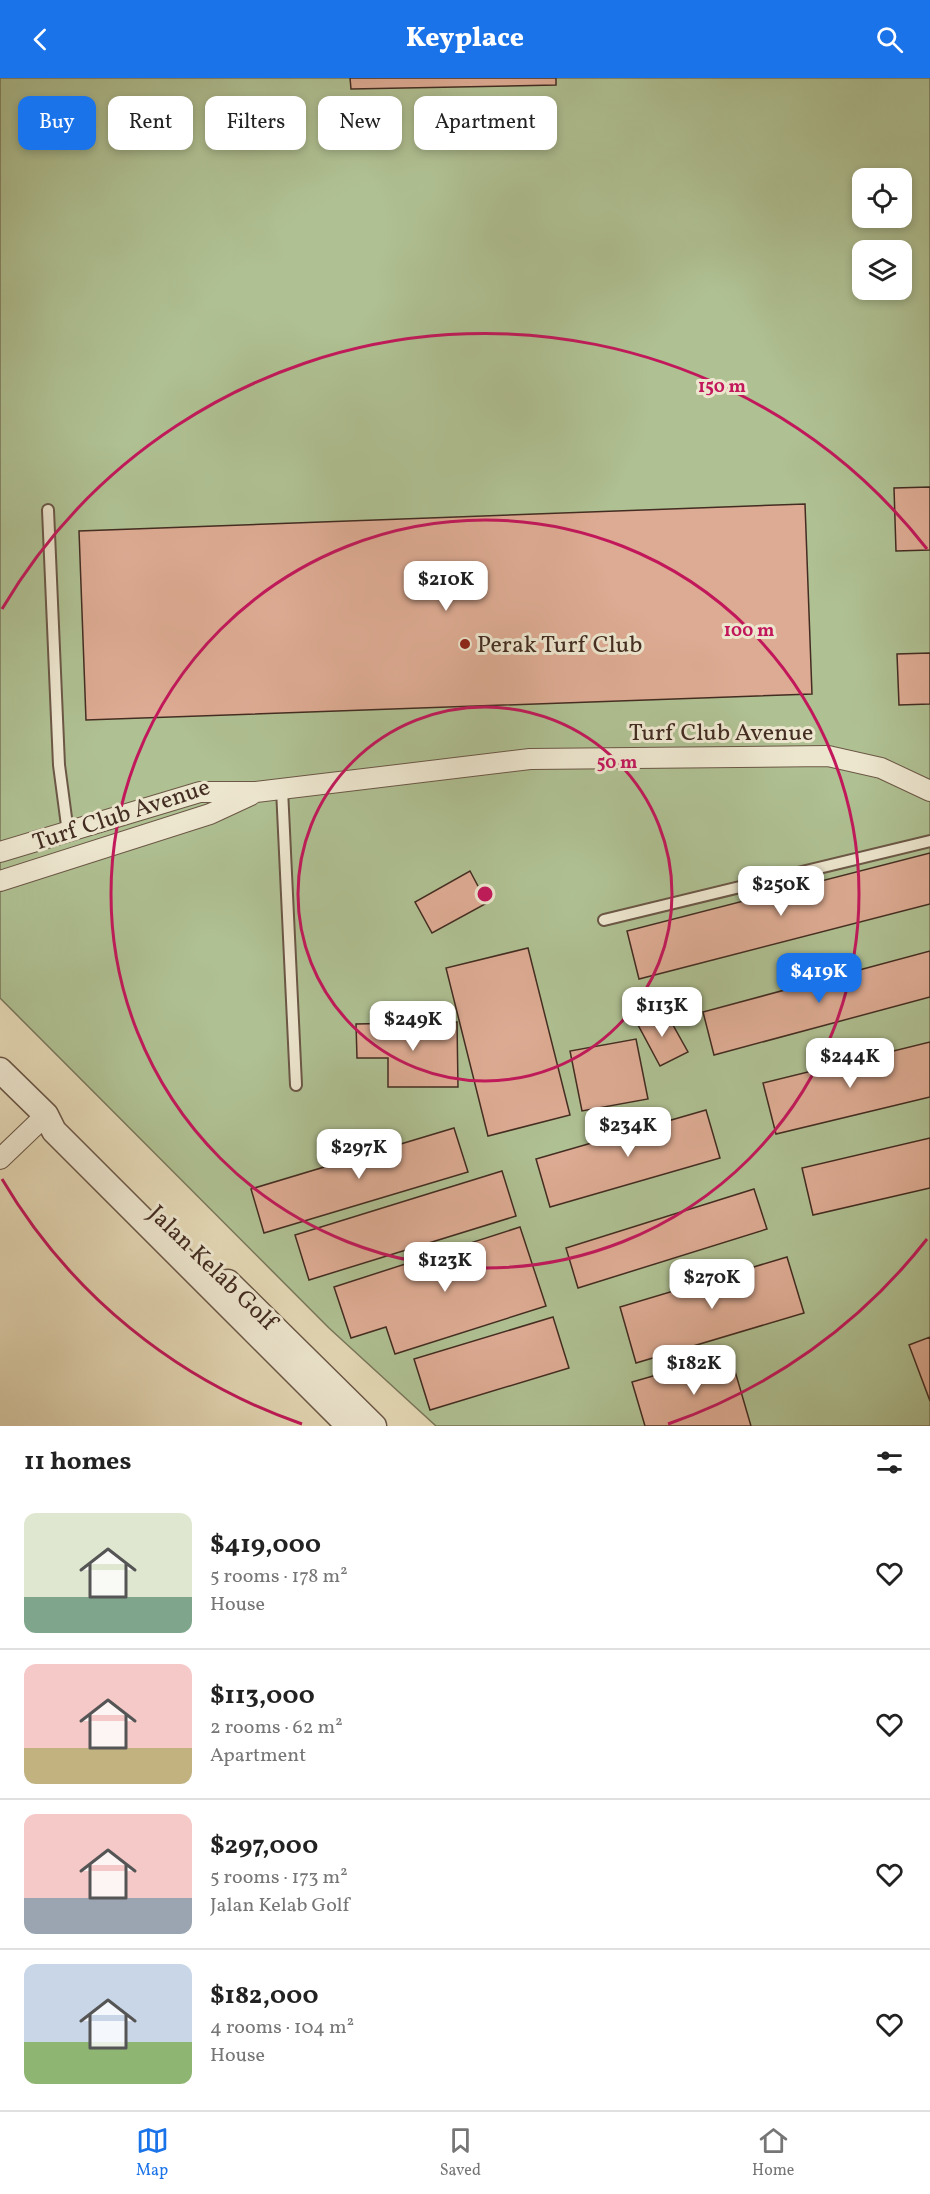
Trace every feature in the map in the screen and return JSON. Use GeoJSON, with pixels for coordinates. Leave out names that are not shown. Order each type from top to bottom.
{"type":"FeatureCollection","features":[{"type":"Feature","properties":{"kind":"street","name":"Turf Club Avenue"},"geometry":{"type":"LineString","coordinates":[[0,852],[201,792],[256,792],[530,759],[828,756],[881,768],[930,791]]}},
{"type":"Feature","properties":{"kind":"street","name":"Turf Club Avenue"},"geometry":{"type":"LineString","coordinates":[[0,881],[210,814],[256,792]]}},
{"type":"Feature","properties":{"kind":"street","name":"Jalan Kelab Golf"},"geometry":{"type":"LineString","coordinates":[[0,1070],[46,1115],[54,1131],[349,1426]]}},
{"type":"Feature","properties":{"kind":"street","name":"Jalan Kelab Golf"},"geometry":{"type":"LineString","coordinates":[[46,1115],[64,1122],[374,1426]]}},
{"type":"Feature","properties":{"kind":"street"},"geometry":{"type":"LineString","coordinates":[[0,1159],[46,1115]]}},
{"type":"Feature","properties":{"kind":"lane"},"geometry":{"type":"LineString","coordinates":[[48,510],[59,765],[68,833]]}},
{"type":"Feature","properties":{"kind":"lane"},"geometry":{"type":"LineString","coordinates":[[282,789],[296,1085]]}},
{"type":"Feature","properties":{"kind":"lane"},"geometry":{"type":"LineString","coordinates":[[604,920],[930,841]]}},
{"type":"Feature","properties":{"kind":"green space","name":"Perak Turf Club"},"geometry":{"type":"Polygon","coordinates":[[[0,78],[930,78],[930,1426],[436,1426],[329,1328],[0,998],[0,78]]]}},
{"type":"Feature","properties":{"kind":"building"},"geometry":{"type":"Polygon","coordinates":[[[350,78],[556,78],[556,85],[351,89],[350,78]]]}},
{"type":"Feature","properties":{"kind":"building"},"geometry":{"type":"Polygon","coordinates":[[[930,487],[930,550],[896,551],[894,488],[930,487]]]}},
{"type":"Feature","properties":{"kind":"building"},"geometry":{"type":"Polygon","coordinates":[[[805,504],[812,694],[86,720],[79,531],[805,504]]]}},
{"type":"Feature","properties":{"kind":"building"},"geometry":{"type":"Polygon","coordinates":[[[930,653],[930,704],[899,705],[897,654],[930,653]]]}},
{"type":"Feature","properties":{"kind":"building"},"geometry":{"type":"Polygon","coordinates":[[[930,853],[930,904],[639,979],[627,931],[930,853]]]}},
{"type":"Feature","properties":{"kind":"building"},"geometry":{"type":"Polygon","coordinates":[[[470,871],[487,903],[432,933],[415,902],[470,871]]]}},
{"type":"Feature","properties":{"kind":"building"},"geometry":{"type":"Polygon","coordinates":[[[528,948],[570,1115],[488,1136],[446,968],[528,948]]]}},
{"type":"Feature","properties":{"kind":"building"},"geometry":{"type":"Polygon","coordinates":[[[930,951],[930,997],[714,1055],[703,1012],[930,951]]]}},
{"type":"Feature","properties":{"kind":"building"},"geometry":{"type":"Polygon","coordinates":[[[664,1009],[688,1052],[660,1066],[637,1023],[664,1009]]]}},
{"type":"Feature","properties":{"kind":"building"},"geometry":{"type":"Polygon","coordinates":[[[457,1022],[458,1087],[388,1087],[388,1058],[357,1058],[356,1024],[457,1022]]]}},
{"type":"Feature","properties":{"kind":"building"},"geometry":{"type":"Polygon","coordinates":[[[636,1039],[648,1099],[582,1111],[570,1051],[636,1039]]]}},
{"type":"Feature","properties":{"kind":"building"},"geometry":{"type":"Polygon","coordinates":[[[930,1042],[930,1097],[776,1134],[763,1083],[930,1042]]]}},
{"type":"Feature","properties":{"kind":"building"},"geometry":{"type":"Polygon","coordinates":[[[706,1110],[720,1158],[550,1207],[536,1159],[706,1110]]]}},
{"type":"Feature","properties":{"kind":"building"},"geometry":{"type":"Polygon","coordinates":[[[454,1128],[468,1172],[264,1233],[251,1189],[454,1128]]]}},
{"type":"Feature","properties":{"kind":"building"},"geometry":{"type":"Polygon","coordinates":[[[930,1138],[930,1188],[813,1215],[802,1168],[930,1138]]]}},
{"type":"Feature","properties":{"kind":"building"},"geometry":{"type":"Polygon","coordinates":[[[502,1171],[516,1216],[309,1280],[295,1235],[502,1171]]]}},
{"type":"Feature","properties":{"kind":"building"},"geometry":{"type":"Polygon","coordinates":[[[754,1189],[767,1229],[578,1288],[566,1248],[754,1189]]]}},
{"type":"Feature","properties":{"kind":"building"},"geometry":{"type":"Polygon","coordinates":[[[520,1227],[546,1306],[395,1354],[386,1327],[351,1338],[334,1287],[520,1227]]]}},
{"type":"Feature","properties":{"kind":"building"},"geometry":{"type":"Polygon","coordinates":[[[787,1257],[804,1313],[636,1363],[620,1307],[787,1257]]]}},
{"type":"Feature","properties":{"kind":"building"},"geometry":{"type":"Polygon","coordinates":[[[553,1317],[569,1368],[430,1410],[414,1359],[553,1317]]]}},
{"type":"Feature","properties":{"kind":"building"},"geometry":{"type":"Polygon","coordinates":[[[930,1337],[930,1401],[909,1345],[930,1337]]]}},
{"type":"Feature","properties":{"kind":"building"},"geometry":{"type":"Polygon","coordinates":[[[730,1354],[751,1426],[645,1426],[632,1382],[730,1354]]]}},
{"type":"Feature","properties":{"kind":"place","name":"Perak Turf Club"},"geometry":{"type":"Point","coordinates":[465,644]}}]}
